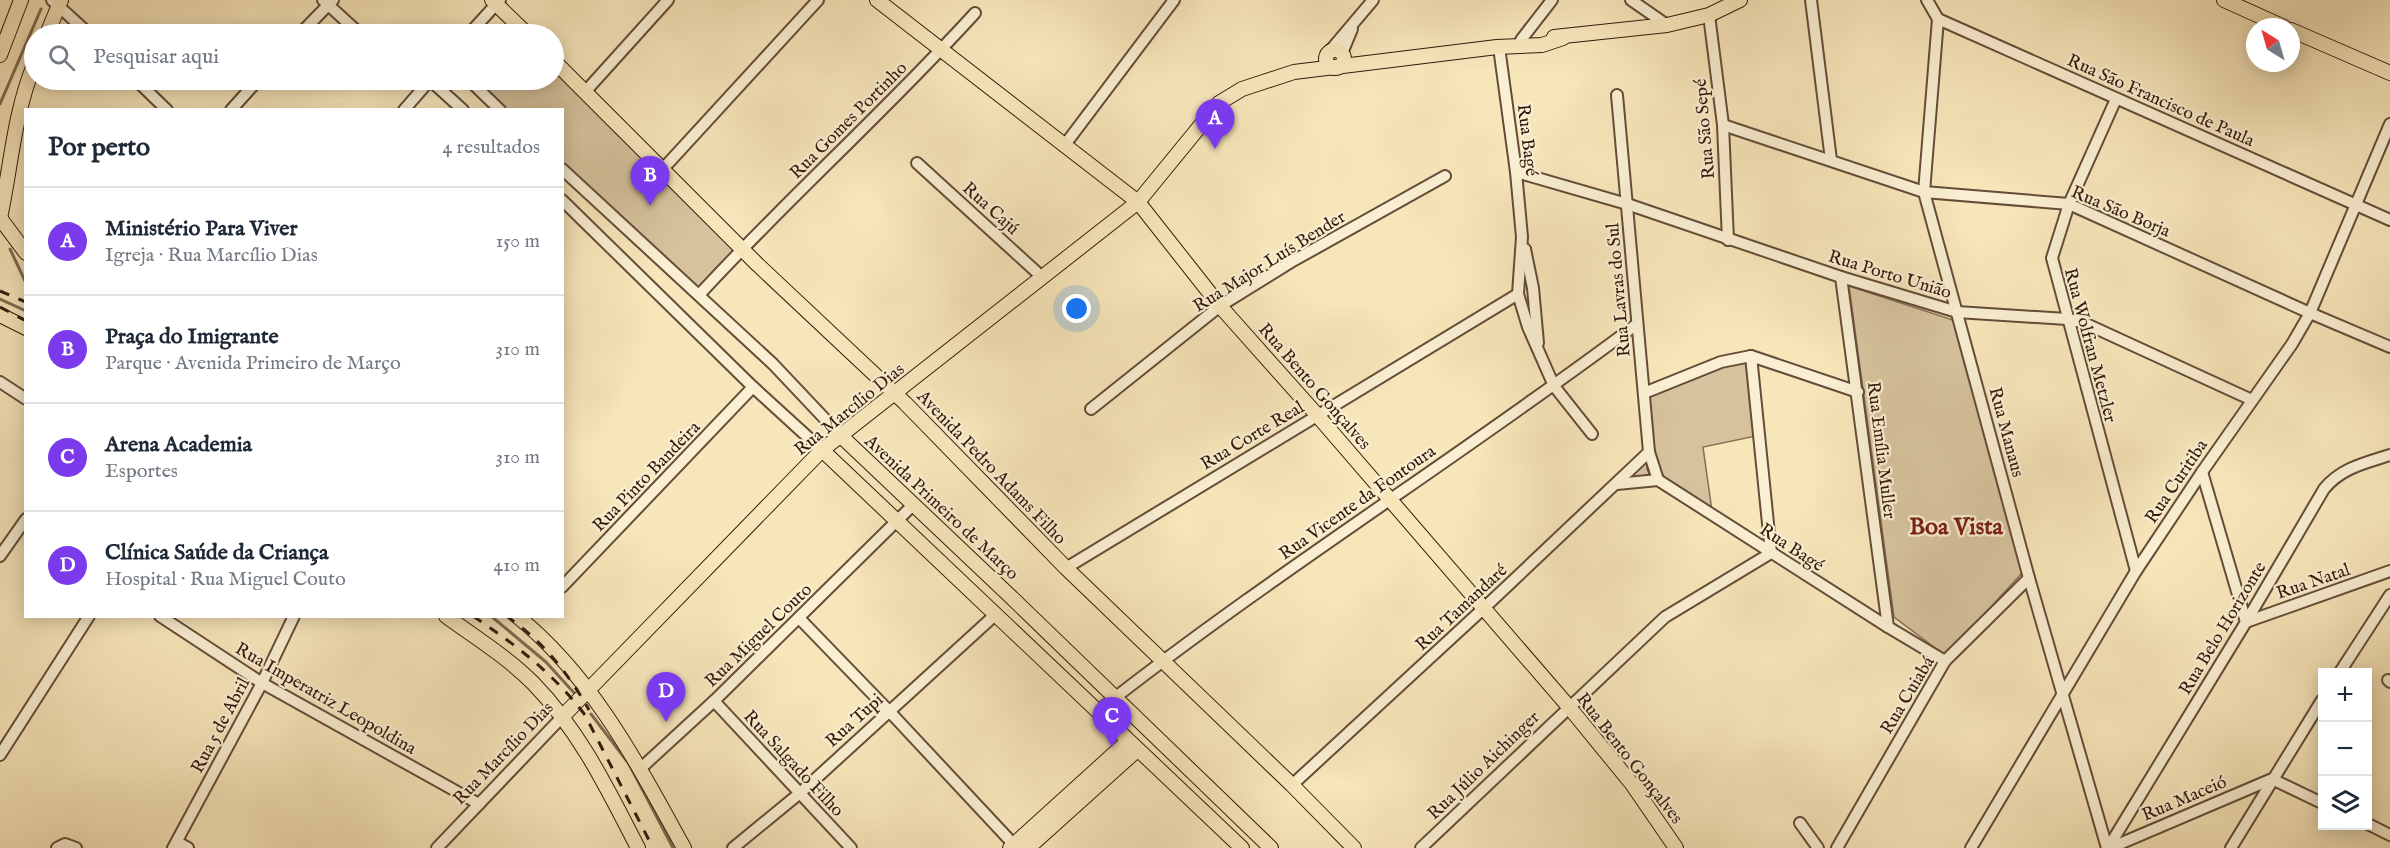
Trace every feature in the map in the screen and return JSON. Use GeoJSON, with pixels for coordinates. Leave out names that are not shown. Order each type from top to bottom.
{"type":"FeatureCollection","features":[{"type":"Feature","properties":{"kind":"main road"},"geometry":{"type":"LineString","coordinates":[[0,55],[21,0]]}},
{"type":"Feature","properties":{"kind":"main road","name":"Rua Bento Gonçalves"},"geometry":{"type":"LineString","coordinates":[[877,0],[1138,202],[1220,306],[1317,414],[1569,707],[1632,784],[1676,848]]}},
{"type":"Feature","properties":{"kind":"main road","name":"Rua Marcílio Dias"},"geometry":{"type":"LineString","coordinates":[[1499,47],[1541,37],[1563,38],[1667,25],[1709,15],[1740,0]]}},
{"type":"Feature","properties":{"kind":"main road"},"geometry":{"type":"LineString","coordinates":[[2224,0],[2264,18]]}},
{"type":"Feature","properties":{"kind":"main road"},"geometry":{"type":"LineString","coordinates":[[496,1],[518,24]]}},
{"type":"Feature","properties":{"kind":"main road"},"geometry":{"type":"LineString","coordinates":[[50,24],[57,2]]}},
{"type":"Feature","properties":{"kind":"main road"},"geometry":{"type":"LineString","coordinates":[[2300,34],[2390,73]]}},
{"type":"Feature","properties":{"kind":"main road","name":"Rua Marcílio Dias"},"geometry":{"type":"LineString","coordinates":[[1294,72],[1336,69],[1499,47],[1542,45],[1563,38]]}},
{"type":"Feature","properties":{"kind":"main road"},"geometry":{"type":"LineString","coordinates":[[1335,54],[1326,60],[1328,66],[1336,69]]}},
{"type":"Feature","properties":{"kind":"main road","name":"Rua Marcílio Dias"},"geometry":{"type":"LineString","coordinates":[[563,716],[822,450],[1138,202],[1219,104],[1242,89],[1294,72],[1335,54],[1378,62]]}},
{"type":"Feature","properties":{"kind":"main road","name":"Avenida Pedro Adams Filho"},"geometry":{"type":"LineString","coordinates":[[564,71],[741,248],[895,394],[1066,568],[1292,785],[1354,848]]}},
{"type":"Feature","properties":{"kind":"main road"},"geometry":{"type":"LineString","coordinates":[[24,250],[0,218],[10,172],[14,133],[27,90]]}},
{"type":"Feature","properties":{"kind":"main road"},"geometry":{"type":"LineString","coordinates":[[0,315],[24,327]]}},
{"type":"Feature","properties":{"kind":"main road","name":"Avenida Primeiro de Março"},"geometry":{"type":"LineString","coordinates":[[841,436],[1271,848]]}},
{"type":"Feature","properties":{"kind":"main road"},"geometry":{"type":"LineString","coordinates":[[822,450],[1242,848]]}},
{"type":"Feature","properties":{"kind":"main road"},"geometry":{"type":"LineString","coordinates":[[450,618],[503,657],[533,683],[563,716],[589,753],[638,848]]}},
{"type":"Feature","properties":{"kind":"main road"},"geometry":{"type":"LineString","coordinates":[[526,619],[589,691],[640,769],[684,848]]}},
{"type":"Feature","properties":{"kind":"main road"},"geometry":{"type":"LineString","coordinates":[[1017,847],[1132,746]]}},
{"type":"Feature","properties":{"kind":"street"},"geometry":{"type":"LineString","coordinates":[[585,92],[668,0]]}},
{"type":"Feature","properties":{"kind":"street"},"geometry":{"type":"LineString","coordinates":[[662,170],[818,0]]}},
{"type":"Feature","properties":{"kind":"street"},"geometry":{"type":"LineString","coordinates":[[1064,146],[1174,0]]}},
{"type":"Feature","properties":{"kind":"street"},"geometry":{"type":"LineString","coordinates":[[1335,54],[1352,26],[1373,0]]}},
{"type":"Feature","properties":{"kind":"street"},"geometry":{"type":"LineString","coordinates":[[1521,40],[1552,0]]}},
{"type":"Feature","properties":{"kind":"street"},"geometry":{"type":"LineString","coordinates":[[1631,0],[1667,25]]}},
{"type":"Feature","properties":{"kind":"street"},"geometry":{"type":"LineString","coordinates":[[1811,0],[1831,160]]}},
{"type":"Feature","properties":{"kind":"street"},"geometry":{"type":"LineString","coordinates":[[1927,0],[1938,19]]}},
{"type":"Feature","properties":{"kind":"street"},"geometry":{"type":"LineString","coordinates":[[477,24],[496,1]]}},
{"type":"Feature","properties":{"kind":"street"},"geometry":{"type":"LineString","coordinates":[[57,2],[79,24]]}},
{"type":"Feature","properties":{"kind":"street"},"geometry":{"type":"LineString","coordinates":[[309,24],[328,2],[350,24]]}},
{"type":"Feature","properties":{"kind":"street","name":"Rua Gomes Portinho"},"geometry":{"type":"LineString","coordinates":[[699,295],[741,248],[942,50],[975,13]]}},
{"type":"Feature","properties":{"kind":"street","name":"Rua São Sepé"},"geometry":{"type":"LineString","coordinates":[[1709,15],[1723,125],[1728,240]]}},
{"type":"Feature","properties":{"kind":"street","name":"Rua São Francisco de Paula"},"geometry":{"type":"LineString","coordinates":[[1938,19],[2390,220]]}},
{"type":"Feature","properties":{"kind":"street","name":"Rua Manaus"},"geometry":{"type":"LineString","coordinates":[[1938,19],[1924,192],[2029,578],[2108,848]]}},
{"type":"Feature","properties":{"kind":"street","name":"Rua Bagé"},"geometry":{"type":"LineString","coordinates":[[1499,47],[1516,172],[1522,237],[1533,288],[1538,346]]}},
{"type":"Feature","properties":{"kind":"street"},"geometry":{"type":"LineString","coordinates":[[146,90],[165,108]]}},
{"type":"Feature","properties":{"kind":"street"},"geometry":{"type":"LineString","coordinates":[[233,108],[249,90]]}},
{"type":"Feature","properties":{"kind":"street"},"geometry":{"type":"LineString","coordinates":[[406,108],[421,90]]}},
{"type":"Feature","properties":{"kind":"street"},"geometry":{"type":"LineString","coordinates":[[441,90],[461,108]]}},
{"type":"Feature","properties":{"kind":"street"},"geometry":{"type":"LineString","coordinates":[[479,90],[498,108]]}},
{"type":"Feature","properties":{"kind":"street","name":"Rua Lavras do Sul"},"geometry":{"type":"LineString","coordinates":[[1617,95],[1649,452],[1658,480]]}},
{"type":"Feature","properties":{"kind":"street","name":"Rua Wolfran Metzler"},"geometry":{"type":"LineString","coordinates":[[2116,99],[2069,204],[2052,258],[2136,571]]}},
{"type":"Feature","properties":{"kind":"street","name":"Rua Curitiba"},"geometry":{"type":"LineString","coordinates":[[1971,848],[2136,571],[2292,344],[2310,313],[2390,124]]}},
{"type":"Feature","properties":{"kind":"street","name":"Rua São Borja"},"geometry":{"type":"LineString","coordinates":[[1723,125],[1924,192],[2069,204],[2310,313],[2390,346]]}},
{"type":"Feature","properties":{"kind":"street","name":"Rua Cajú"},"geometry":{"type":"LineString","coordinates":[[917,163],[1042,277]]}},
{"type":"Feature","properties":{"kind":"street","name":"Avenida Primeiro de Março"},"geometry":{"type":"LineString","coordinates":[[564,171],[773,364],[841,436]]}},
{"type":"Feature","properties":{"kind":"street","name":"Rua Porto União"},"geometry":{"type":"LineString","coordinates":[[1516,172],[1627,204],[1841,277],[1957,312],[2082,322],[2252,400]]}},
{"type":"Feature","properties":{"kind":"street","name":"Rua Major Luís Bender"},"geometry":{"type":"LineString","coordinates":[[1091,409],[1220,306],[1291,262],[1445,176]]}},
{"type":"Feature","properties":{"kind":"street"},"geometry":{"type":"LineString","coordinates":[[564,202],[753,387],[822,450]]}},
{"type":"Feature","properties":{"kind":"street","name":"Rua Bagé"},"geometry":{"type":"LineString","coordinates":[[1522,237],[1518,294],[1528,327],[1554,386],[1592,434]]}},
{"type":"Feature","properties":{"kind":"street","name":"Rua Emília Muller"},"geometry":{"type":"LineString","coordinates":[[1841,277],[1888,627]]}},
{"type":"Feature","properties":{"kind":"street","name":"Rua Corte Real"},"geometry":{"type":"LineString","coordinates":[[1066,568],[1518,294]]}},
{"type":"Feature","properties":{"kind":"street","name":"Rua Vicente da Fontoura"},"geometry":{"type":"LineString","coordinates":[[1098,711],[1163,660],[1389,498],[1554,386],[1636,324]]}},
{"type":"Feature","properties":{"kind":"street"},"geometry":{"type":"LineString","coordinates":[[1751,356],[1771,553]]}},
{"type":"Feature","properties":{"kind":"street"},"geometry":{"type":"LineString","coordinates":[[1644,393],[1720,362],[1751,356],[1858,392]]}},
{"type":"Feature","properties":{"kind":"street"},"geometry":{"type":"LineString","coordinates":[[0,382],[24,398]]}},
{"type":"Feature","properties":{"kind":"street","name":"Rua Pinto Bandeira"},"geometry":{"type":"LineString","coordinates":[[564,585],[753,387]]}},
{"type":"Feature","properties":{"kind":"street","name":"Rua Tamandaré"},"geometry":{"type":"LineString","coordinates":[[1292,785],[1649,452]]}},
{"type":"Feature","properties":{"kind":"street","name":"Rua Belo Horizonte"},"geometry":{"type":"LineString","coordinates":[[2108,848],[2246,622],[2314,504],[2331,480],[2345,470],[2390,455]]}},
{"type":"Feature","properties":{"kind":"street"},"geometry":{"type":"LineString","coordinates":[[2202,472],[2246,622]]}},
{"type":"Feature","properties":{"kind":"street"},"geometry":{"type":"LineString","coordinates":[[1617,484],[1658,480]]}},
{"type":"Feature","properties":{"kind":"street","name":"Rua Bagé"},"geometry":{"type":"LineString","coordinates":[[1658,480],[1945,661]]}},
{"type":"Feature","properties":{"kind":"street","name":"Rua Miguel Couto"},"geometry":{"type":"LineString","coordinates":[[640,769],[714,701],[912,506]]}},
{"type":"Feature","properties":{"kind":"street"},"geometry":{"type":"LineString","coordinates":[[0,556],[23,526]]}},
{"type":"Feature","properties":{"kind":"street","name":"Rua Júlio Aichinger"},"geometry":{"type":"LineString","coordinates":[[1421,848],[1665,617],[1771,553]]}},
{"type":"Feature","properties":{"kind":"street","name":"Rua Natal"},"geometry":{"type":"LineString","coordinates":[[2246,622],[2390,571]]}},
{"type":"Feature","properties":{"kind":"street","name":"Rua Cuiabá"},"geometry":{"type":"LineString","coordinates":[[1837,848],[1945,661],[2029,578]]}},
{"type":"Feature","properties":{"kind":"street"},"geometry":{"type":"LineString","coordinates":[[2343,668],[2390,595]]}},
{"type":"Feature","properties":{"kind":"street","name":"Rua Tupi"},"geometry":{"type":"LineString","coordinates":[[733,848],[800,793],[995,615]]}},
{"type":"Feature","properties":{"kind":"street"},"geometry":{"type":"LineString","coordinates":[[0,755],[88,618]]}},
{"type":"Feature","properties":{"kind":"street","name":"Rua Imperatriz Leopoldina"},"geometry":{"type":"LineString","coordinates":[[163,618],[262,683],[479,804]]}},
{"type":"Feature","properties":{"kind":"street","name":"Rua 5 de Abril"},"geometry":{"type":"LineString","coordinates":[[175,845],[262,683],[293,618]]}},
{"type":"Feature","properties":{"kind":"street"},"geometry":{"type":"LineString","coordinates":[[799,618],[1017,847]]}},
{"type":"Feature","properties":{"kind":"street","name":"Rua Salgado Filho"},"geometry":{"type":"LineString","coordinates":[[714,701],[851,848]]}},
{"type":"Feature","properties":{"kind":"street"},"geometry":{"type":"LineString","coordinates":[[2231,848],[2318,706]]}},
{"type":"Feature","properties":{"kind":"street","name":"Rua Marcílio Dias"},"geometry":{"type":"LineString","coordinates":[[437,848],[563,716]]}},
{"type":"Feature","properties":{"kind":"street"},"geometry":{"type":"LineString","coordinates":[[2272,779],[2318,801]]}},
{"type":"Feature","properties":{"kind":"street","name":"Rua Maceió"},"geometry":{"type":"LineString","coordinates":[[2108,848],[2272,779]]}},
{"type":"Feature","properties":{"kind":"street"},"geometry":{"type":"LineString","coordinates":[[1800,823],[1818,848]]}},
{"type":"Feature","properties":{"kind":"street"},"geometry":{"type":"LineString","coordinates":[[2372,826],[2390,835]]}},
{"type":"Feature","properties":{"kind":"street"},"geometry":{"type":"LineString","coordinates":[[57,848],[65,844],[76,848]]}},
{"type":"Feature","properties":{"kind":"street"},"geometry":{"type":"LineString","coordinates":[[175,845],[188,848]]}},
{"type":"Feature","properties":{"kind":"shaded area"},"geometry":{"type":"Polygon","coordinates":[[[564,78],[737,248],[700,288],[676,272],[564,165],[564,108],[504,108],[485,90],[564,90],[564,78]]]}},
{"type":"Feature","properties":{"kind":"shaded area"},"geometry":{"type":"Polygon","coordinates":[[[1849,286],[1953,320],[2022,573],[1946,656],[1894,617],[1849,286]]]}},
{"type":"Feature","properties":{"kind":"shaded area"},"geometry":{"type":"Polygon","coordinates":[[[1748,360],[1756,436],[1703,447],[1712,511],[1661,479],[1653,450],[1648,394],[1721,366],[1748,360]]]}},
{"type":"Feature","properties":{"kind":"shaded area"},"geometry":{"type":"Polygon","coordinates":[[[1647,459],[1647,469],[1651,478],[1626,480],[1647,459]]]}},
{"type":"Feature","properties":{"kind":"waterway"},"geometry":{"type":"LineString","coordinates":[[35,24],[41,9]]}},
{"type":"Feature","properties":{"kind":"waterway"},"geometry":{"type":"LineString","coordinates":[[0,104],[24,48]]}},
{"type":"Feature","properties":{"kind":"waterway"},"geometry":{"type":"LineString","coordinates":[[10,249],[24,279]]}},
{"type":"Feature","properties":{"kind":"waterway"},"geometry":{"type":"LineString","coordinates":[[0,299],[24,310]]}},
{"type":"Feature","properties":{"kind":"waterway"},"geometry":{"type":"LineString","coordinates":[[493,618],[546,662],[576,695]]}},
{"type":"Feature","properties":{"kind":"waterway"},"geometry":{"type":"LineString","coordinates":[[591,714],[629,764],[673,848]]}},
{"type":"Feature","properties":{"kind":"railway"},"geometry":{"type":"LineString","coordinates":[[0,291],[24,301]]}},
{"type":"Feature","properties":{"kind":"railway"},"geometry":{"type":"LineString","coordinates":[[0,307],[24,320]]}},
{"type":"Feature","properties":{"kind":"railway"},"geometry":{"type":"LineString","coordinates":[[476,618],[534,661],[585,715],[653,848]]}},
{"type":"Feature","properties":{"kind":"railway"},"geometry":{"type":"LineString","coordinates":[[509,618],[531,635],[553,658],[573,683],[589,710]]}},
{"type":"Feature","properties":{"kind":"place","name":"Ministério Para Viver"},"geometry":{"type":"Point","coordinates":[1215,149]}},
{"type":"Feature","properties":{"kind":"place","name":"Praça do Imigrante"},"geometry":{"type":"Point","coordinates":[650,206]}},
{"type":"Feature","properties":{"kind":"place","name":"Clínica Saúde da Criança"},"geometry":{"type":"Point","coordinates":[666,722]}},
{"type":"Feature","properties":{"kind":"place","name":"Arena Academia"},"geometry":{"type":"Point","coordinates":[1112,747]}},
{"type":"Feature","properties":{"kind":"district","name":"Boa Vista"},"geometry":{"type":"Point","coordinates":[1956,526]}}]}
